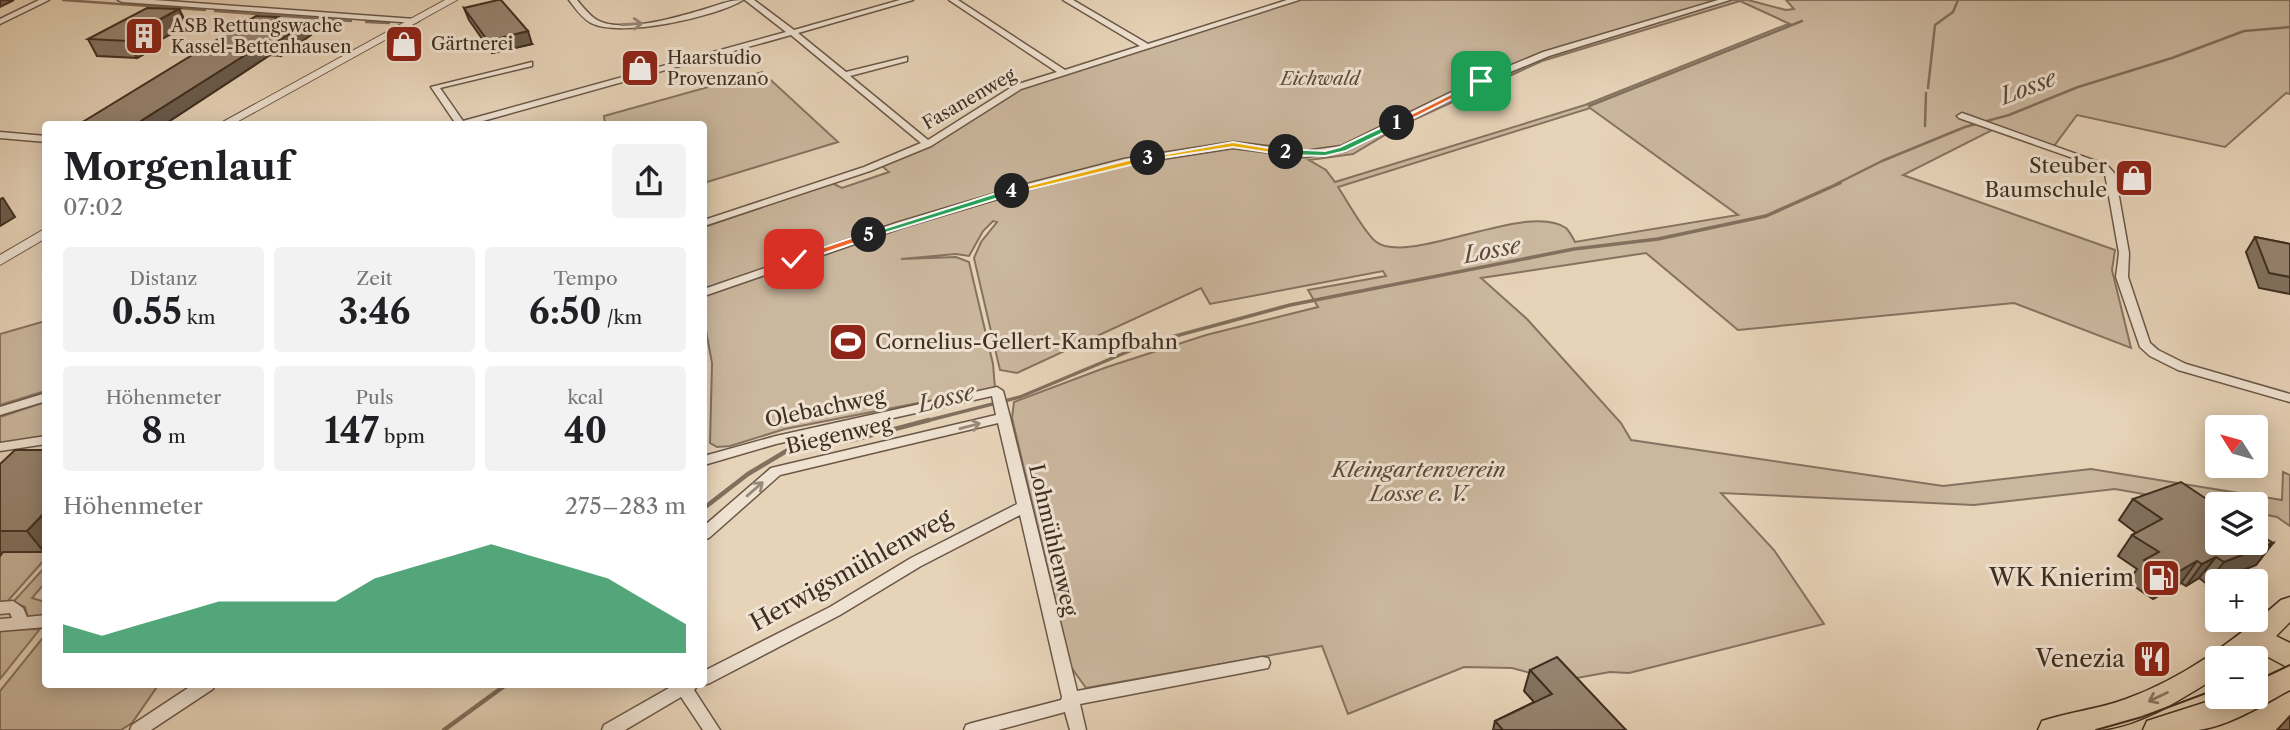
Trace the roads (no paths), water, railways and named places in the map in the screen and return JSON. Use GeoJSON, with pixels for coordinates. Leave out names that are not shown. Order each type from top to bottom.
{"type":"FeatureCollection","features":[{"type":"Feature","properties":{"kind":"main road"},"geometry":{"type":"LineString","coordinates":[[2244,646],[2290,607]]}},
{"type":"Feature","properties":{"kind":"main road"},"geometry":{"type":"LineString","coordinates":[[2254,639],[2269,644],[2290,657]]}},
{"type":"Feature","properties":{"kind":"main road"},"geometry":{"type":"LineString","coordinates":[[2052,730],[2131,710],[2171,691],[2205,670]]}},
{"type":"Feature","properties":{"kind":"main road"},"geometry":{"type":"LineString","coordinates":[[2268,689],[2290,677]]}},
{"type":"Feature","properties":{"kind":"main road"},"geometry":{"type":"LineString","coordinates":[[2157,730],[2227,709]]}},
{"type":"Feature","properties":{"kind":"street"},"geometry":{"type":"LineString","coordinates":[[0,22],[45,0]]}},
{"type":"Feature","properties":{"kind":"street"},"geometry":{"type":"LineString","coordinates":[[122,0],[415,21]]}},
{"type":"Feature","properties":{"kind":"street"},"geometry":{"type":"LineString","coordinates":[[231,121],[452,0]]}},
{"type":"Feature","properties":{"kind":"street"},"geometry":{"type":"LineString","coordinates":[[573,0],[591,19],[611,25],[688,17],[739,0]]}},
{"type":"Feature","properties":{"kind":"street"},"geometry":{"type":"LineString","coordinates":[[749,0],[928,144]]}},
{"type":"Feature","properties":{"kind":"street"},"geometry":{"type":"LineString","coordinates":[[473,121],[909,0]]}},
{"type":"Feature","properties":{"kind":"street"},"geometry":{"type":"LineString","coordinates":[[953,0],[1064,73]]}},
{"type":"Feature","properties":{"kind":"street"},"geometry":{"type":"LineString","coordinates":[[1068,0],[1147,47]]}},
{"type":"Feature","properties":{"kind":"street","name":"Fasanenweg"},"geometry":{"type":"LineString","coordinates":[[707,222],[867,169],[928,144],[1018,87],[1295,0]]}},
{"type":"Feature","properties":{"kind":"street"},"geometry":{"type":"LineString","coordinates":[[707,292],[900,225],[1040,183],[1124,162],[1233,145],[1305,154],[1343,149],[1481,81],[1546,54],[1726,0]]}},
{"type":"Feature","properties":{"kind":"street"},"geometry":{"type":"LineString","coordinates":[[844,75],[904,59]]}},
{"type":"Feature","properties":{"kind":"street"},"geometry":{"type":"LineString","coordinates":[[460,121],[435,87],[529,64]]}},
{"type":"Feature","properties":{"kind":"street"},"geometry":{"type":"LineString","coordinates":[[1962,116],[2093,162],[2110,174],[2124,253],[2122,277],[2144,344],[2154,354],[2182,367],[2290,398]]}},
{"type":"Feature","properties":{"kind":"street"},"geometry":{"type":"LineString","coordinates":[[0,135],[42,139]]}},
{"type":"Feature","properties":{"kind":"street"},"geometry":{"type":"LineString","coordinates":[[0,261],[42,237]]}},
{"type":"Feature","properties":{"kind":"street","name":"Lohmühlenweg"},"geometry":{"type":"LineString","coordinates":[[998,393],[1078,730]]}},
{"type":"Feature","properties":{"kind":"street","name":"Olebachweg"},"geometry":{"type":"LineString","coordinates":[[707,458],[807,431],[998,393]]}},
{"type":"Feature","properties":{"kind":"street"},"geometry":{"type":"LineString","coordinates":[[0,411],[42,398]]}},
{"type":"Feature","properties":{"kind":"street","name":"Biegenweg"},"geometry":{"type":"LineString","coordinates":[[707,531],[776,471],[800,463],[931,436],[1003,414]]}},
{"type":"Feature","properties":{"kind":"street"},"geometry":{"type":"LineString","coordinates":[[0,447],[42,441]]}},
{"type":"Feature","properties":{"kind":"street","name":"Herwigsmühlenweg"},"geometry":{"type":"LineString","coordinates":[[707,676],[826,616],[916,562],[1023,507]]}},
{"type":"Feature","properties":{"kind":"street"},"geometry":{"type":"LineString","coordinates":[[0,608],[13,607],[18,612],[21,623]]}},
{"type":"Feature","properties":{"kind":"street"},"geometry":{"type":"LineString","coordinates":[[0,625],[42,621]]}},
{"type":"Feature","properties":{"kind":"street"},"geometry":{"type":"LineString","coordinates":[[972,730],[1070,701],[1262,663]]}},
{"type":"Feature","properties":{"kind":"street"},"geometry":{"type":"LineString","coordinates":[[138,730],[201,688]]}},
{"type":"Feature","properties":{"kind":"street"},"geometry":{"type":"LineString","coordinates":[[610,730],[680,688]]}},
{"type":"Feature","properties":{"kind":"street"},"geometry":{"type":"LineString","coordinates":[[683,688],[712,730]]}},
{"type":"Feature","properties":{"kind":"waterway"},"geometry":{"type":"LineString","coordinates":[[63,0],[205,10]]}},
{"type":"Feature","properties":{"kind":"waterway"},"geometry":{"type":"LineString","coordinates":[[1928,88],[1935,25],[1953,12],[1958,0]]}},
{"type":"Feature","properties":{"kind":"waterway"},"geometry":{"type":"LineString","coordinates":[[215,11],[351,21]]}},
{"type":"Feature","properties":{"kind":"waterway"},"geometry":{"type":"LineString","coordinates":[[1589,106],[1802,21]]}},
{"type":"Feature","properties":{"kind":"waterway"},"geometry":{"type":"LineString","coordinates":[[366,22],[389,23]]}},
{"type":"Feature","properties":{"kind":"waterway","name":"Losse"},"geometry":{"type":"LineString","coordinates":[[1836,184],[1882,161],[1965,127],[2009,115],[2078,87],[2172,58],[2244,31],[2290,27]]}},
{"type":"Feature","properties":{"kind":"waterway"},"geometry":{"type":"LineString","coordinates":[[1925,126],[1926,93]]}},
{"type":"Feature","properties":{"kind":"waterway","name":"Losse"},"geometry":{"type":"LineString","coordinates":[[922,422],[1020,397],[1146,344],[1290,305],[1574,249],[1658,239],[1766,216],[1840,183]]}},
{"type":"Feature","properties":{"kind":"waterway","name":"Losse"},"geometry":{"type":"LineString","coordinates":[[707,506],[748,474],[788,450],[853,440],[929,420]]}},
{"type":"Feature","properties":{"kind":"waterway","name":"Losse"},"geometry":{"type":"LineString","coordinates":[[444,730],[502,688]]}},
{"type":"Feature","properties":{"kind":"tram line"},"geometry":{"type":"LineString","coordinates":[[2268,675],[2290,665]]}},
{"type":"Feature","properties":{"kind":"tram line"},"geometry":{"type":"LineString","coordinates":[[2096,730],[2142,717],[2205,693]]}},
{"type":"Feature","properties":{"kind":"place","name":"ASB Rettungswache Kassel-Bettenhausen"},"geometry":{"type":"Point","coordinates":[144,36]}},
{"type":"Feature","properties":{"kind":"place","name":"Gärtnerei"},"geometry":{"type":"Point","coordinates":[404,44]}},
{"type":"Feature","properties":{"kind":"place","name":"Haarstudio Provenzano"},"geometry":{"type":"Point","coordinates":[640,68]}},
{"type":"Feature","properties":{"kind":"place","name":"Steuber Baumschule"},"geometry":{"type":"Point","coordinates":[2134,178]}},
{"type":"Feature","properties":{"kind":"place","name":"Cornelius-Gellert-Kampfbahn"},"geometry":{"type":"Point","coordinates":[848,342]}},
{"type":"Feature","properties":{"kind":"place","name":"WK Knierim"},"geometry":{"type":"Point","coordinates":[2161,578]}},
{"type":"Feature","properties":{"kind":"place","name":"Venezia"},"geometry":{"type":"Point","coordinates":[2152,659]}},
{"type":"Feature","properties":{"kind":"park label","name":"Eichwald"},"geometry":{"type":"Point","coordinates":[1320,79]}},
{"type":"Feature","properties":{"kind":"park label","name":"Kleingartenverein Losse e. V."},"geometry":{"type":"Point","coordinates":[1419,482]}}]}
